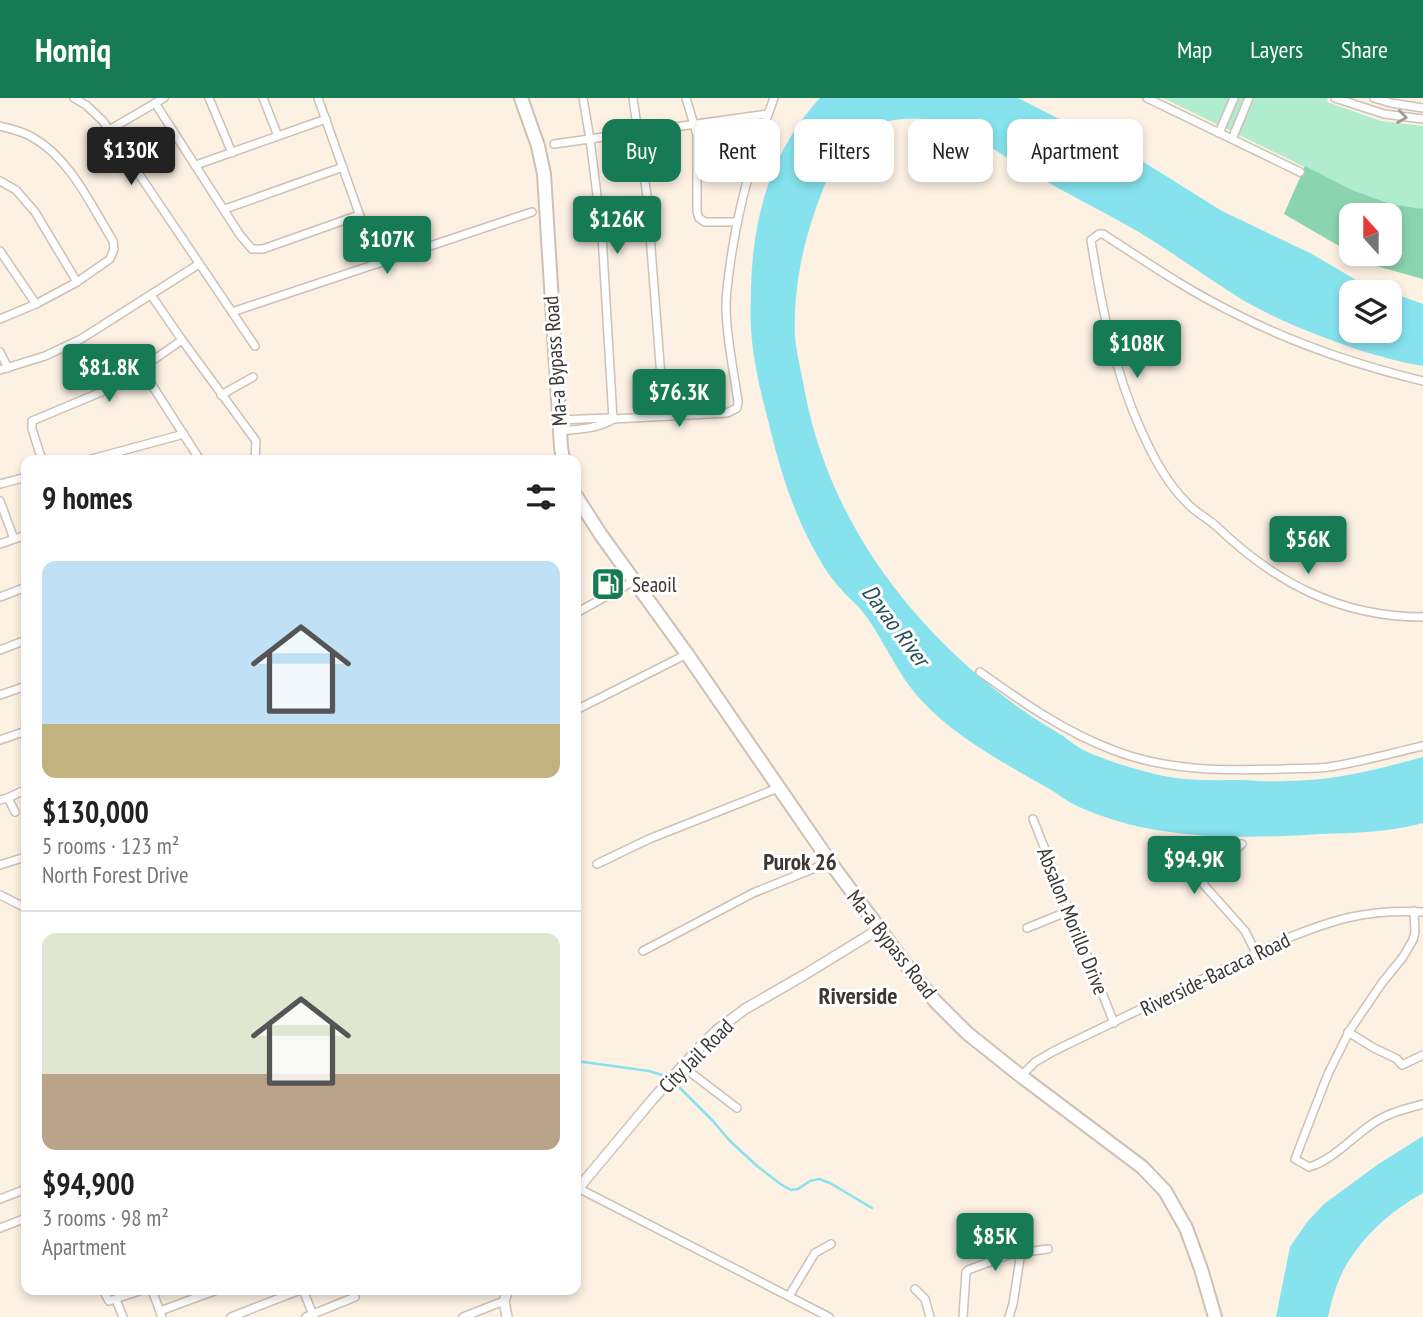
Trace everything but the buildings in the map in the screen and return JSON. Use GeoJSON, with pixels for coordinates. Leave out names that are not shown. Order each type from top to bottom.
{"type":"FeatureCollection","features":[{"type":"Feature","properties":{"kind":"main road","name":"Ma-a Bypass Road"},"geometry":{"type":"LineString","coordinates":[[521,98],[538,146],[544,174],[562,455]]}},
{"type":"Feature","properties":{"kind":"main road","name":"Ma-a Bypass Road"},"geometry":{"type":"LineString","coordinates":[[581,503],[830,862],[935,1001],[967,1033],[1142,1167],[1169,1196],[1186,1228],[1215,1317]]}},
{"type":"Feature","properties":{"kind":"street"},"geometry":{"type":"LineString","coordinates":[[74,98],[96,114],[109,130],[255,346]]}},
{"type":"Feature","properties":{"kind":"street"},"geometry":{"type":"LineString","coordinates":[[109,130],[164,98]]}},
{"type":"Feature","properties":{"kind":"street"},"geometry":{"type":"LineString","coordinates":[[209,98],[232,153]]}},
{"type":"Feature","properties":{"kind":"street"},"geometry":{"type":"LineString","coordinates":[[263,98],[278,136]]}},
{"type":"Feature","properties":{"kind":"street"},"geometry":{"type":"LineString","coordinates":[[318,98],[377,264]]}},
{"type":"Feature","properties":{"kind":"street"},"geometry":{"type":"LineString","coordinates":[[583,98],[602,235],[613,419]]}},
{"type":"Feature","properties":{"kind":"street"},"geometry":{"type":"LineString","coordinates":[[633,98],[637,119]]}},
{"type":"Feature","properties":{"kind":"street"},"geometry":{"type":"LineString","coordinates":[[681,126],[695,124],[686,98]]}},
{"type":"Feature","properties":{"kind":"street"},"geometry":{"type":"LineString","coordinates":[[559,426],[588,428],[613,419],[727,413],[736,410],[738,402],[726,310],[727,291],[736,222],[747,177],[774,98]]}},
{"type":"Feature","properties":{"kind":"street"},"geometry":{"type":"LineString","coordinates":[[1147,98],[1300,172]]}},
{"type":"Feature","properties":{"kind":"street"},"geometry":{"type":"LineString","coordinates":[[1219,133],[1234,98]]}},
{"type":"Feature","properties":{"kind":"street"},"geometry":{"type":"LineString","coordinates":[[1232,139],[1249,98]]}},
{"type":"Feature","properties":{"kind":"street"},"geometry":{"type":"LineString","coordinates":[[1335,98],[1384,114],[1423,119]]}},
{"type":"Feature","properties":{"kind":"street"},"geometry":{"type":"LineString","coordinates":[[1374,98],[1423,108]]}},
{"type":"Feature","properties":{"kind":"street"},"geometry":{"type":"LineString","coordinates":[[155,103],[251,249],[263,249],[359,215]]}},
{"type":"Feature","properties":{"kind":"street"},"geometry":{"type":"LineString","coordinates":[[732,119],[768,114]]}},
{"type":"Feature","properties":{"kind":"street"},"geometry":{"type":"LineString","coordinates":[[196,166],[326,119]]}},
{"type":"Feature","properties":{"kind":"street"},"geometry":{"type":"LineString","coordinates":[[0,126],[30,135],[52,151],[71,173],[113,241],[114,249],[110,258],[77,282],[0,319]]}},
{"type":"Feature","properties":{"kind":"street"},"geometry":{"type":"LineString","coordinates":[[554,144],[602,137]]}},
{"type":"Feature","properties":{"kind":"street"},"geometry":{"type":"LineString","coordinates":[[225,209],[343,167]]}},
{"type":"Feature","properties":{"kind":"street"},"geometry":{"type":"LineString","coordinates":[[0,181],[16,190],[35,212],[77,282]]}},
{"type":"Feature","properties":{"kind":"street"},"geometry":{"type":"LineString","coordinates":[[645,182],[664,416]]}},
{"type":"Feature","properties":{"kind":"street"},"geometry":{"type":"LineString","coordinates":[[697,182],[699,218],[705,222],[736,222]]}},
{"type":"Feature","properties":{"kind":"street"},"geometry":{"type":"LineString","coordinates":[[232,312],[532,212]]}},
{"type":"Feature","properties":{"kind":"street"},"geometry":{"type":"LineString","coordinates":[[1423,381],[1377,370],[1258,325],[1206,298],[1103,234],[1091,240],[1101,303],[1132,408],[1150,450],[1186,503],[1204,515],[1250,556],[1313,594],[1370,614],[1423,617]]}},
{"type":"Feature","properties":{"kind":"street"},"geometry":{"type":"LineString","coordinates":[[0,251],[36,304]]}},
{"type":"Feature","properties":{"kind":"street"},"geometry":{"type":"LineString","coordinates":[[0,352],[4,368],[45,356],[81,339],[199,264]]}},
{"type":"Feature","properties":{"kind":"street"},"geometry":{"type":"LineString","coordinates":[[151,295],[256,442],[255,455]]}},
{"type":"Feature","properties":{"kind":"street"},"geometry":{"type":"LineString","coordinates":[[40,455],[32,429],[32,421],[35,418],[106,390],[182,340]]}},
{"type":"Feature","properties":{"kind":"street"},"geometry":{"type":"LineString","coordinates":[[141,368],[197,455]]}},
{"type":"Feature","properties":{"kind":"street"},"geometry":{"type":"LineString","coordinates":[[221,395],[253,377]]}},
{"type":"Feature","properties":{"kind":"street"},"geometry":{"type":"LineString","coordinates":[[106,455],[184,434]]}},
{"type":"Feature","properties":{"kind":"street"},"geometry":{"type":"LineString","coordinates":[[0,484],[21,478]]}},
{"type":"Feature","properties":{"kind":"street"},"geometry":{"type":"LineString","coordinates":[[0,500],[14,539]]}},
{"type":"Feature","properties":{"kind":"street"},"geometry":{"type":"LineString","coordinates":[[0,544],[21,537]]}},
{"type":"Feature","properties":{"kind":"street"},"geometry":{"type":"LineString","coordinates":[[581,610],[634,582]]}},
{"type":"Feature","properties":{"kind":"street"},"geometry":{"type":"LineString","coordinates":[[0,597],[21,589]]}},
{"type":"Feature","properties":{"kind":"street"},"geometry":{"type":"LineString","coordinates":[[0,650],[21,642]]}},
{"type":"Feature","properties":{"kind":"street"},"geometry":{"type":"LineString","coordinates":[[581,707],[687,654]]}},
{"type":"Feature","properties":{"kind":"street"},"geometry":{"type":"LineString","coordinates":[[980,672],[1036,711],[1081,736],[1114,751],[1159,764],[1211,769],[1328,767],[1423,746]]}},
{"type":"Feature","properties":{"kind":"street"},"geometry":{"type":"LineString","coordinates":[[0,695],[21,688]]}},
{"type":"Feature","properties":{"kind":"street"},"geometry":{"type":"LineString","coordinates":[[0,740],[21,733]]}},
{"type":"Feature","properties":{"kind":"street"},"geometry":{"type":"LineString","coordinates":[[597,864],[649,839],[778,788]]}},
{"type":"Feature","properties":{"kind":"street"},"geometry":{"type":"LineString","coordinates":[[15,812],[4,799],[20,792]]}},
{"type":"Feature","properties":{"kind":"street","name":"Absalon Morillo Drive"},"geometry":{"type":"LineString","coordinates":[[1033,819],[1114,1023]]}},
{"type":"Feature","properties":{"kind":"street"},"geometry":{"type":"LineString","coordinates":[[1242,844],[1208,875],[1204,885],[1245,931],[1256,953]]}},
{"type":"Feature","properties":{"kind":"street"},"geometry":{"type":"LineString","coordinates":[[0,865],[21,858]]}},
{"type":"Feature","properties":{"kind":"street"},"geometry":{"type":"LineString","coordinates":[[643,951],[753,892],[830,862]]}},
{"type":"Feature","properties":{"kind":"street"},"geometry":{"type":"LineString","coordinates":[[0,895],[21,906]]}},
{"type":"Feature","properties":{"kind":"street"},"geometry":{"type":"LineString","coordinates":[[1027,928],[1069,911]]}},
{"type":"Feature","properties":{"kind":"street"},"geometry":{"type":"LineString","coordinates":[[1414,911],[1413,940],[1348,1032],[1328,1074],[1296,1159],[1309,1167],[1315,1165],[1373,1123],[1388,1115],[1423,1104]]}},
{"type":"Feature","properties":{"kind":"street","name":"Riverside-Bacaca Road"},"geometry":{"type":"LineString","coordinates":[[1021,1076],[1044,1057],[1315,927],[1361,914],[1423,912]]}},
{"type":"Feature","properties":{"kind":"street","name":"City Jail Road"},"geometry":{"type":"LineString","coordinates":[[581,1185],[682,1066],[717,1030],[745,1009],[879,929]]}},
{"type":"Feature","properties":{"kind":"street"},"geometry":{"type":"LineString","coordinates":[[1348,1032],[1397,1059],[1402,1065],[1423,1055]]}},
{"type":"Feature","properties":{"kind":"street"},"geometry":{"type":"LineString","coordinates":[[682,1066],[737,1108]]}},
{"type":"Feature","properties":{"kind":"street"},"geometry":{"type":"LineString","coordinates":[[0,1199],[21,1191]]}},
{"type":"Feature","properties":{"kind":"street"},"geometry":{"type":"LineString","coordinates":[[581,1192],[830,1317]]}},
{"type":"Feature","properties":{"kind":"street"},"geometry":{"type":"LineString","coordinates":[[0,1228],[21,1220]]}},
{"type":"Feature","properties":{"kind":"street"},"geometry":{"type":"LineString","coordinates":[[789,1296],[815,1253],[831,1244]]}},
{"type":"Feature","properties":{"kind":"street"},"geometry":{"type":"LineString","coordinates":[[963,1317],[968,1270],[1021,1252],[1048,1249]]}},
{"type":"Feature","properties":{"kind":"street"},"geometry":{"type":"LineString","coordinates":[[1009,1317],[1021,1252]]}},
{"type":"Feature","properties":{"kind":"street"},"geometry":{"type":"LineString","coordinates":[[915,1289],[925,1299],[930,1317]]}},
{"type":"Feature","properties":{"kind":"street"},"geometry":{"type":"LineString","coordinates":[[105,1295],[109,1301],[129,1295]]}},
{"type":"Feature","properties":{"kind":"street"},"geometry":{"type":"LineString","coordinates":[[154,1295],[161,1314],[205,1295]]}},
{"type":"Feature","properties":{"kind":"street"},"geometry":{"type":"LineString","coordinates":[[231,1317],[289,1295]]}},
{"type":"Feature","properties":{"kind":"street"},"geometry":{"type":"LineString","coordinates":[[304,1295],[311,1316],[355,1297]]}},
{"type":"Feature","properties":{"kind":"street"},"geometry":{"type":"LineString","coordinates":[[506,1295],[504,1301],[508,1317]]}},
{"type":"Feature","properties":{"kind":"street"},"geometry":{"type":"LineString","coordinates":[[116,1300],[123,1317]]}},
{"type":"Feature","properties":{"kind":"street"},"geometry":{"type":"LineString","coordinates":[[463,1317],[504,1301]]}},
{"type":"Feature","properties":{"kind":"green space"},"geometry":{"type":"Polygon","coordinates":[[[1163,98],[1328,98],[1327,102],[1381,121],[1423,126],[1423,209],[1402,206],[1402,203],[1388,203],[1352,190],[1163,98]]]}},
{"type":"Feature","properties":{"kind":"green space"},"geometry":{"type":"Polygon","coordinates":[[[1305,166],[1352,190],[1388,203],[1339,203],[1339,246],[1284,214],[1305,166]]]}},
{"type":"Feature","properties":{"kind":"green space"},"geometry":{"type":"Polygon","coordinates":[[[1402,206],[1423,209],[1423,279],[1378,266],[1402,266],[1402,206]]]}},
{"type":"Feature","properties":{"kind":"water"},"geometry":{"type":"Polygon","coordinates":[[[820,98],[1018,98],[1059,119],[1007,119],[1007,158],[993,149],[993,119],[802,119],[820,98]]]}},
{"type":"Feature","properties":{"kind":"water","name":"Davao River"},"geometry":{"type":"Polygon","coordinates":[[[794,132],[794,182],[826,182],[805,244],[795,318],[797,355],[815,433],[830,478],[851,520],[903,599],[934,634],[1006,698],[1077,746],[1112,761],[1155,774],[1201,780],[1321,779],[1356,774],[1423,757],[1423,823],[1372,832],[1259,837],[1197,835],[1136,826],[1069,802],[965,738],[922,701],[905,680],[860,608],[832,579],[821,562],[797,515],[773,440],[752,341],[751,287],[761,210],[770,182],[780,182],[780,156],[794,132]]]}},
{"type":"Feature","properties":{"kind":"water"},"geometry":{"type":"Polygon","coordinates":[[[1143,162],[1222,211],[1312,254],[1356,280],[1339,280],[1339,343],[1253,306],[1137,231],[1047,182],[1143,182],[1143,162]]]}},
{"type":"Feature","properties":{"kind":"water"},"geometry":{"type":"Polygon","coordinates":[[[1402,296],[1423,304],[1423,366],[1340,343],[1402,343],[1402,296]]]}},
{"type":"Feature","properties":{"kind":"water"},"geometry":{"type":"Polygon","coordinates":[[[1423,1136],[1423,1193],[1387,1218],[1356,1250],[1339,1280],[1328,1317],[1276,1317],[1290,1247],[1307,1222],[1324,1204],[1377,1165],[1423,1136]]]}},
{"type":"Feature","properties":{"kind":"waterway"},"geometry":{"type":"LineString","coordinates":[[581,1062],[649,1071],[665,1076]]}},
{"type":"Feature","properties":{"kind":"waterway"},"geometry":{"type":"LineString","coordinates":[[678,1086],[729,1140],[782,1185],[791,1190],[798,1189],[819,1179],[872,1208]]}},
{"type":"Feature","properties":{"kind":"place","name":"Seaoil"},"geometry":{"type":"Point","coordinates":[608,584]}},
{"type":"Feature","properties":{"kind":"district","name":"Purok 26"},"geometry":{"type":"Point","coordinates":[800,861]}},
{"type":"Feature","properties":{"kind":"district","name":"Riverside"},"geometry":{"type":"Point","coordinates":[858,995]}}]}
